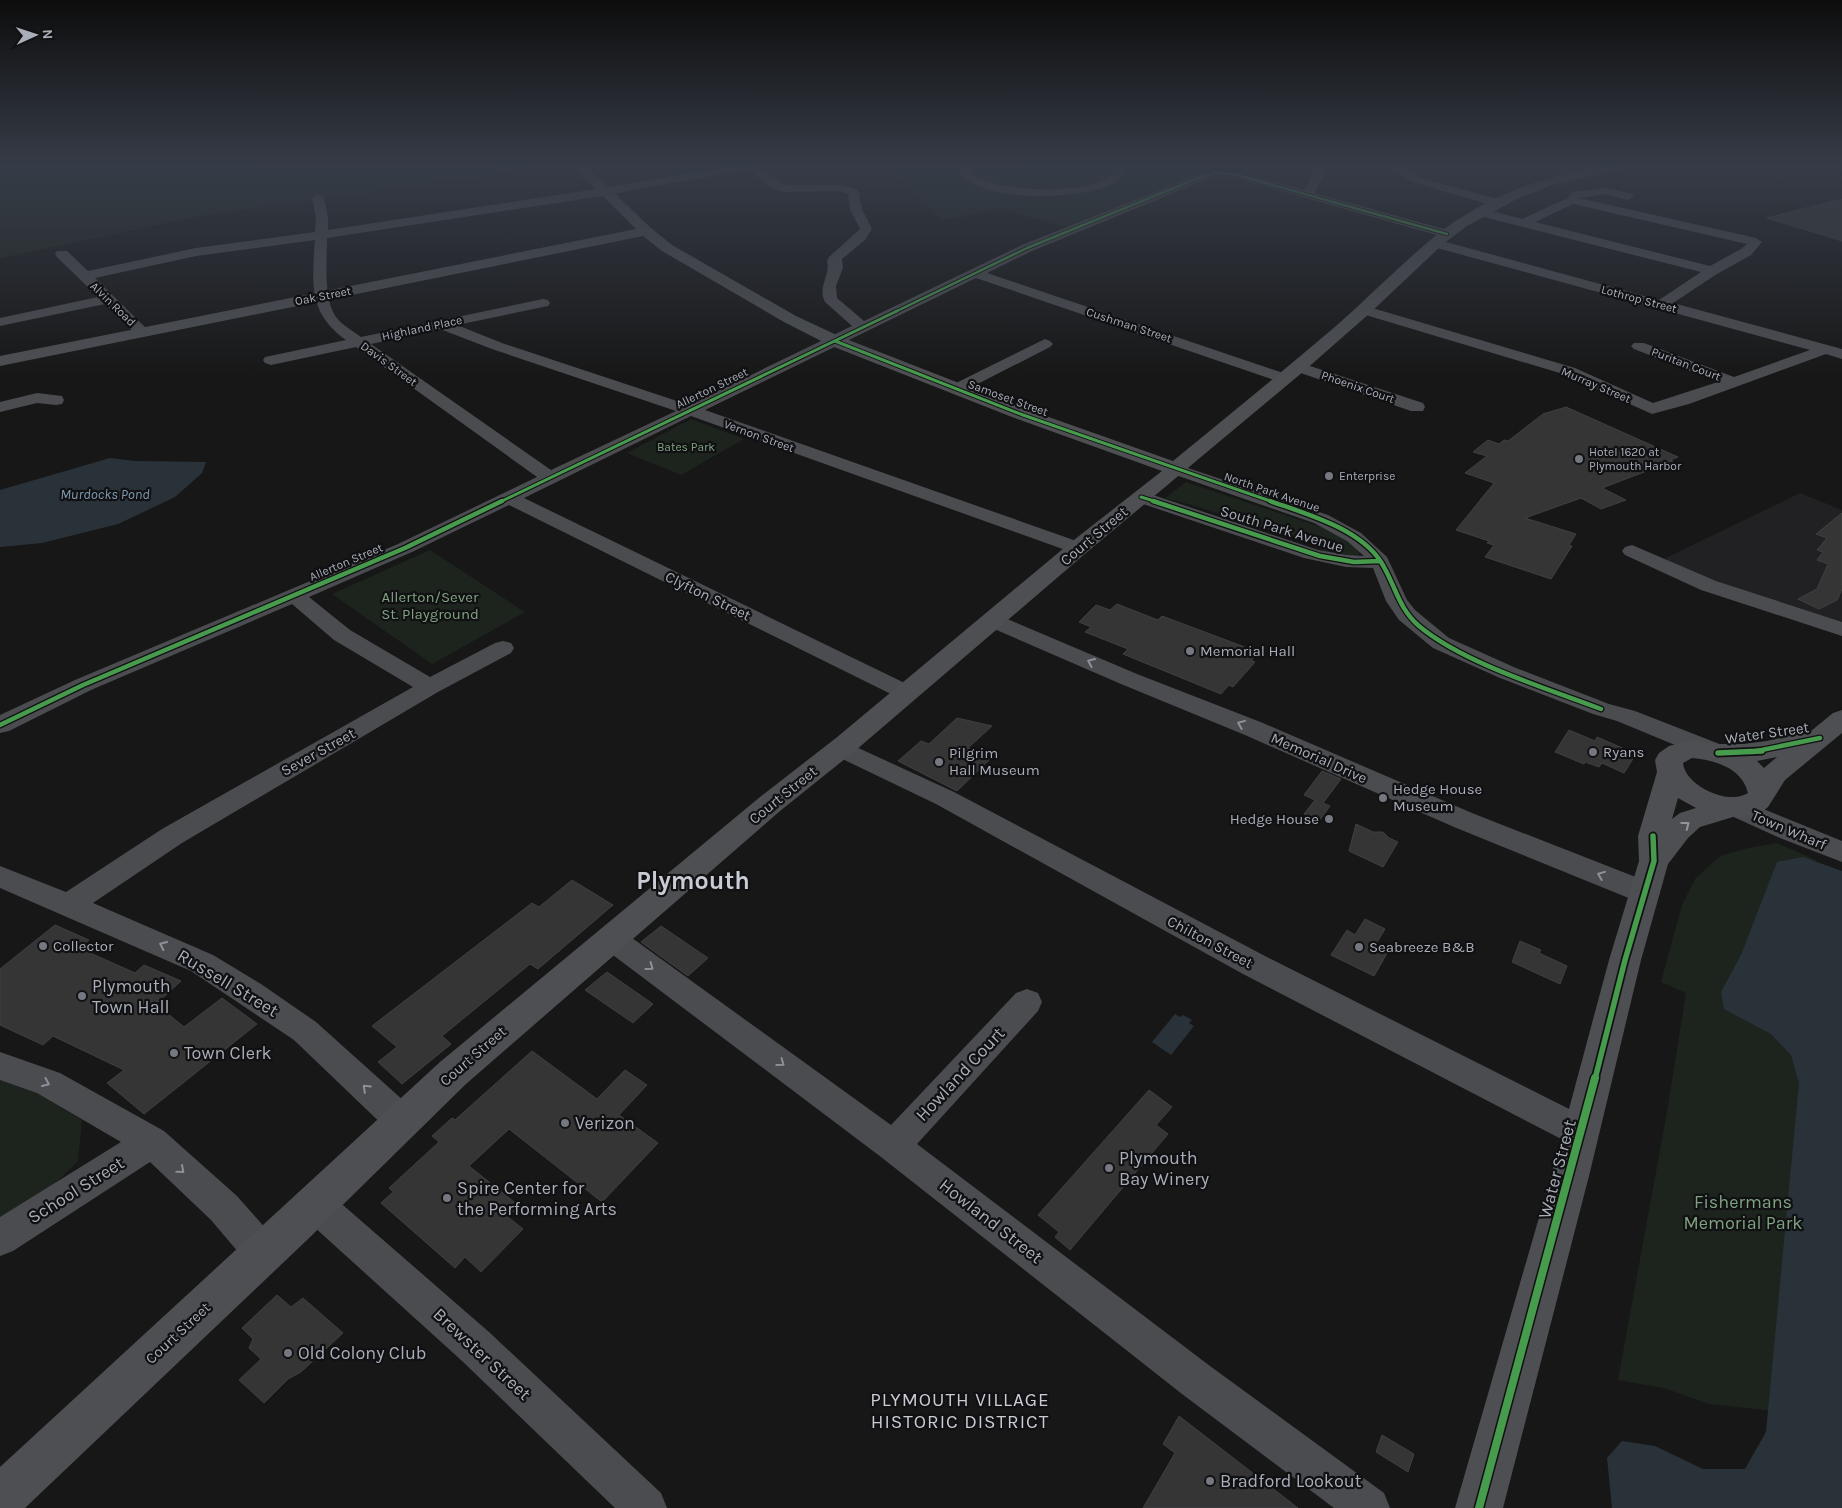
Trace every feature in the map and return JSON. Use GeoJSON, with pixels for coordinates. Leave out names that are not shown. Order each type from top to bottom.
{"type":"FeatureCollection","features":[{"type":"Feature","properties":{"kind":"main road","name":"Oak Street"},"geometry":{"type":"LineString","coordinates":[[0,361],[619,236]]}},
{"type":"Feature","properties":{"kind":"main road","name":"Samoset Street"},"geometry":{"type":"LineString","coordinates":[[653,236],[686,260],[835,342],[956,389],[1176,469]]}},
{"type":"Feature","properties":{"kind":"main road","name":"Court Street"},"geometry":{"type":"LineString","coordinates":[[0,1499],[316,1204],[453,1073],[770,804],[841,748],[1078,548],[1298,367],[1445,236]]}},
{"type":"Feature","properties":{"kind":"main road","name":"Water Street"},"geometry":{"type":"LineString","coordinates":[[1654,862],[1678,831],[1690,820],[1757,802],[1769,780],[1779,770],[1802,754],[1842,719]]}},
{"type":"Feature","properties":{"kind":"main road","name":"Water Street"},"geometry":{"type":"LineString","coordinates":[[1480,1508],[1626,960],[1646,894],[1654,862],[1653,836],[1673,754],[1689,749],[1728,754],[1791,746],[1820,738]]}},
{"type":"Feature","properties":{"kind":"main road"},"geometry":{"type":"LineString","coordinates":[[1715,752],[1737,761],[1755,775],[1761,785],[1762,794]]}},
{"type":"Feature","properties":{"kind":"main road"},"geometry":{"type":"LineString","coordinates":[[1669,766],[1683,788],[1694,795],[1734,807]]}},
{"type":"Feature","properties":{"kind":"street"},"geometry":{"type":"LineString","coordinates":[[85,276],[196,252],[304,236]]}},
{"type":"Feature","properties":{"kind":"street","name":"Davis Street"},"geometry":{"type":"LineString","coordinates":[[320,236],[322,296],[329,318],[359,342],[550,478]]}},
{"type":"Feature","properties":{"kind":"street"},"geometry":{"type":"LineString","coordinates":[[860,236],[836,256],[834,260],[836,268],[829,286],[829,292],[833,302],[863,328]]}},
{"type":"Feature","properties":{"kind":"street","name":"Allerton Street"},"geometry":{"type":"LineString","coordinates":[[0,725],[84,685],[405,548],[689,410],[835,342],[1027,248],[1046,236]]}},
{"type":"Feature","properties":{"kind":"street","name":"Allerton Street"},"geometry":{"type":"LineString","coordinates":[[1433,236],[1441,239]]}},
{"type":"Feature","properties":{"kind":"street"},"geometry":{"type":"LineString","coordinates":[[1576,236],[1712,271]]}},
{"type":"Feature","properties":{"kind":"street"},"geometry":{"type":"LineString","coordinates":[[1661,305],[1712,271],[1746,252],[1756,242],[1731,236]]}},
{"type":"Feature","properties":{"kind":"street","name":"Lothrop Street"},"geometry":{"type":"LineString","coordinates":[[1441,239],[1661,305],[1842,354]]}},
{"type":"Feature","properties":{"kind":"street","name":"Alvin Road"},"geometry":{"type":"LineString","coordinates":[[62,254],[142,332]]}},
{"type":"Feature","properties":{"kind":"street","name":"Cushman Street"},"geometry":{"type":"LineString","coordinates":[[974,273],[1283,378]]}},
{"type":"Feature","properties":{"kind":"street"},"geometry":{"type":"LineString","coordinates":[[0,322],[108,299]]}},
{"type":"Feature","properties":{"kind":"street","name":"Highland Place"},"geometry":{"type":"LineString","coordinates":[[271,360],[543,303]]}},
{"type":"Feature","properties":{"kind":"street","name":"Murray Street"},"geometry":{"type":"LineString","coordinates":[[1364,310],[1569,371],[1652,409],[1824,350]]}},
{"type":"Feature","properties":{"kind":"street","name":"Vernon Street"},"geometry":{"type":"LineString","coordinates":[[440,324],[497,346],[689,410],[1078,548]]}},
{"type":"Feature","properties":{"kind":"street"},"geometry":{"type":"LineString","coordinates":[[956,389],[1045,344]]}},
{"type":"Feature","properties":{"kind":"street","name":"Puritan Court"},"geometry":{"type":"LineString","coordinates":[[1639,346],[1733,382]]}},
{"type":"Feature","properties":{"kind":"street","name":"Phoenix Court"},"geometry":{"type":"LineString","coordinates":[[1298,367],[1418,407]]}},
{"type":"Feature","properties":{"kind":"street"},"geometry":{"type":"LineString","coordinates":[[0,407],[37,398],[56,400]]}},
{"type":"Feature","properties":{"kind":"street","name":"North Park Avenue"},"geometry":{"type":"LineString","coordinates":[[1176,469],[1321,519],[1354,537],[1374,553],[1380,561]]}},
{"type":"Feature","properties":{"kind":"street","name":"South Park Avenue"},"geometry":{"type":"LineString","coordinates":[[1141,497],[1329,559],[1362,563],[1380,561]]}},
{"type":"Feature","properties":{"kind":"street","name":"Clyfton Street"},"geometry":{"type":"LineString","coordinates":[[509,498],[906,693]]}},
{"type":"Feature","properties":{"kind":"street"},"geometry":{"type":"LineString","coordinates":[[1632,552],[1655,564],[1693,579],[1842,629]]}},
{"type":"Feature","properties":{"kind":"street"},"geometry":{"type":"LineString","coordinates":[[1380,561],[1397,600],[1407,615],[1441,643],[1508,674],[1601,710],[1626,716],[1715,752]]}},
{"type":"Feature","properties":{"kind":"street"},"geometry":{"type":"LineString","coordinates":[[295,595],[313,614],[337,633],[430,687]]}},
{"type":"Feature","properties":{"kind":"street","name":"Memorial Drive"},"geometry":{"type":"LineString","coordinates":[[993,620],[1129,679],[1254,729],[1463,820],[1646,894]]}},
{"type":"Feature","properties":{"kind":"street","name":"Sever Street"},"geometry":{"type":"LineString","coordinates":[[67,906],[172,836],[430,687],[503,648]]}},
{"type":"Feature","properties":{"kind":"street"},"geometry":{"type":"LineString","coordinates":[[1601,710],[1655,741],[1669,766]]}},
{"type":"Feature","properties":{"kind":"street","name":"Chilton Street"},"geometry":{"type":"LineString","coordinates":[[841,748],[945,798],[1254,965],[1581,1132]]}},
{"type":"Feature","properties":{"kind":"street","name":"Town Wharf"},"geometry":{"type":"LineString","coordinates":[[1734,807],[1842,852]]}},
{"type":"Feature","properties":{"kind":"street","name":"Russell Street"},"geometry":{"type":"LineString","coordinates":[[0,876],[67,906],[144,936],[202,963],[305,1031],[402,1121]]}},
{"type":"Feature","properties":{"kind":"street","name":"Howland Street"},"geometry":{"type":"LineString","coordinates":[[611,938],[894,1146],[1196,1380],[1369,1508]]}},
{"type":"Feature","properties":{"kind":"street","name":"Howland Court"},"geometry":{"type":"LineString","coordinates":[[894,1146],[1027,1002]]}},
{"type":"Feature","properties":{"kind":"street"},"geometry":{"type":"LineString","coordinates":[[0,1066],[48,1083],[152,1142],[224,1208],[263,1253]]}},
{"type":"Feature","properties":{"kind":"street","name":"School Street"},"geometry":{"type":"LineString","coordinates":[[0,1238],[152,1142]]}},
{"type":"Feature","properties":{"kind":"street","name":"Brewster Street"},"geometry":{"type":"LineString","coordinates":[[316,1204],[479,1350],[646,1508]]}},
{"type":"Feature","properties":{"kind":"shaded area"},"geometry":{"type":"Polygon","coordinates":[[[1800,493],[1842,510],[1842,624],[1667,564],[1666,558],[1800,493]]]}},
{"type":"Feature","properties":{"kind":"green space"},"geometry":{"type":"Polygon","coordinates":[[[0,236],[104,236],[0,258],[0,236]]]}},
{"type":"Feature","properties":{"kind":"green space","name":"Bates Park"},"geometry":{"type":"Polygon","coordinates":[[[691,419],[744,439],[681,475],[627,453],[691,419]]]}},
{"type":"Feature","properties":{"kind":"green space"},"geometry":{"type":"Polygon","coordinates":[[[1186,482],[1324,528],[1343,538],[1360,552],[1358,556],[1352,558],[1323,551],[1320,545],[1165,498],[1186,482]]]}},
{"type":"Feature","properties":{"kind":"green space","name":"Allerton/Sever St. Playground"},"geometry":{"type":"Polygon","coordinates":[[[430,550],[525,612],[432,664],[332,594],[430,550]]]}},
{"type":"Feature","properties":{"kind":"green space","name":"Fishermans Memorial Park"},"geometry":{"type":"Polygon","coordinates":[[[1777,843],[1816,860],[1809,893],[1811,1010],[1774,1411],[1709,1404],[1664,1388],[1618,1380],[1668,1106],[1686,993],[1661,982],[1682,905],[1695,879],[1720,856],[1748,848],[1777,843]]]}},
{"type":"Feature","properties":{"kind":"green space"},"geometry":{"type":"Polygon","coordinates":[[[0,1080],[38,1093],[82,1120],[78,1161],[52,1186],[0,1217],[0,1080]]]}},
{"type":"Feature","properties":{"kind":"water","name":"Murdocks Pond"},"geometry":{"type":"Polygon","coordinates":[[[110,458],[135,461],[206,462],[202,473],[175,497],[118,524],[42,543],[0,547],[0,490],[110,458]]]}},
{"type":"Feature","properties":{"kind":"water"},"geometry":{"type":"Polygon","coordinates":[[[1803,857],[1842,871],[1842,1508],[1612,1508],[1607,1458],[1622,1441],[1655,1446],[1703,1469],[1745,1469],[1766,1432],[1799,1083],[1791,1055],[1771,1034],[1724,1009],[1721,992],[1741,955],[1777,862],[1803,857]]]}},
{"type":"Feature","properties":{"kind":"water"},"geometry":{"type":"Polygon","coordinates":[[[1175,1014],[1180,1017],[1183,1015],[1192,1020],[1189,1023],[1194,1026],[1171,1055],[1152,1042],[1175,1014]]]}},
{"type":"Feature","properties":{"kind":"building"},"geometry":{"type":"Polygon","coordinates":[[[1827,236],[1842,236],[1842,241],[1827,236]]]}},
{"type":"Feature","properties":{"kind":"building","name":"Hotel 1620 at Plymouth Harbor"},"geometry":{"type":"Polygon","coordinates":[[[1566,407],[1678,457],[1670,460],[1673,461],[1602,488],[1626,500],[1601,509],[1581,498],[1525,518],[1576,534],[1569,545],[1572,546],[1551,579],[1485,557],[1494,545],[1487,543],[1489,541],[1456,530],[1494,483],[1465,473],[1487,456],[1473,452],[1488,440],[1499,444],[1504,440],[1508,441],[1543,414],[1566,407]]]}},
{"type":"Feature","properties":{"kind":"building"},"geometry":{"type":"Polygon","coordinates":[[[1842,513],[1842,589],[1837,600],[1819,609],[1798,599],[1817,589],[1828,564],[1817,560],[1823,552],[1817,550],[1827,538],[1816,534],[1842,513]]]}},
{"type":"Feature","properties":{"kind":"building","name":"Memorial Hall"},"geometry":{"type":"Polygon","coordinates":[[[1117,604],[1158,620],[1162,616],[1258,652],[1251,660],[1255,662],[1233,687],[1229,685],[1221,694],[1123,654],[1128,649],[1085,632],[1091,627],[1079,622],[1096,605],[1110,610],[1117,604]]]}},
{"type":"Feature","properties":{"kind":"building","name":"Pilgrim Hall Museum"},"geometry":{"type":"Polygon","coordinates":[[[957,718],[992,726],[968,748],[990,759],[957,791],[898,761],[921,741],[929,744],[957,718]]]}},
{"type":"Feature","properties":{"kind":"building","name":"Ryans"},"geometry":{"type":"Polygon","coordinates":[[[1569,730],[1595,741],[1597,737],[1636,754],[1624,773],[1602,763],[1599,767],[1585,762],[1584,764],[1555,752],[1569,730]]]}},
{"type":"Feature","properties":{"kind":"building"},"geometry":{"type":"Polygon","coordinates":[[[1322,771],[1341,779],[1323,803],[1330,806],[1319,821],[1304,814],[1315,800],[1304,795],[1322,771]]]}},
{"type":"Feature","properties":{"kind":"building"},"geometry":{"type":"Polygon","coordinates":[[[1356,824],[1373,832],[1383,832],[1389,838],[1398,842],[1383,867],[1349,851],[1356,824]]]}},
{"type":"Feature","properties":{"kind":"building"},"geometry":{"type":"Polygon","coordinates":[[[572,880],[613,905],[538,969],[530,964],[442,1036],[451,1044],[402,1084],[378,1062],[397,1047],[372,1026],[532,903],[539,907],[572,880]]]}},
{"type":"Feature","properties":{"kind":"building","name":"Seabreeze B&B"},"geometry":{"type":"Polygon","coordinates":[[[1365,919],[1385,929],[1376,944],[1389,950],[1374,976],[1331,955],[1347,930],[1355,935],[1365,919]]]}},
{"type":"Feature","properties":{"kind":"building","name":"Plymouth Town Hall"},"geometry":{"type":"Polygon","coordinates":[[[55,925],[89,940],[79,948],[135,973],[144,965],[181,981],[156,1004],[184,1027],[222,998],[257,1024],[144,1114],[107,1083],[124,1070],[53,1036],[43,1045],[0,1025],[0,969],[55,925]]]}},
{"type":"Feature","properties":{"kind":"building"},"geometry":{"type":"Polygon","coordinates":[[[661,926],[708,958],[688,976],[641,942],[661,926]]]}},
{"type":"Feature","properties":{"kind":"building"},"geometry":{"type":"Polygon","coordinates":[[[1520,941],[1541,950],[1539,953],[1567,966],[1560,984],[1512,962],[1520,941]]]}},
{"type":"Feature","properties":{"kind":"building"},"geometry":{"type":"Polygon","coordinates":[[[607,972],[653,1004],[633,1023],[585,990],[607,972]]]}},
{"type":"Feature","properties":{"kind":"building"},"geometry":{"type":"Polygon","coordinates":[[[532,1051],[597,1099],[625,1070],[647,1085],[619,1115],[658,1143],[602,1202],[509,1129],[469,1166],[519,1206],[508,1217],[523,1229],[481,1272],[465,1257],[455,1268],[381,1203],[393,1192],[389,1188],[439,1142],[432,1136],[452,1118],[455,1120],[532,1051]]]}},
{"type":"Feature","properties":{"kind":"building","name":"Plymouth Bay Winery"},"geometry":{"type":"Polygon","coordinates":[[[1149,1090],[1172,1107],[1156,1125],[1168,1134],[1070,1250],[1055,1237],[1059,1232],[1038,1215],[1149,1090]]]}},
{"type":"Feature","properties":{"kind":"building","name":"Old Colony Club"},"geometry":{"type":"Polygon","coordinates":[[[277,1295],[291,1307],[303,1298],[343,1333],[301,1372],[288,1379],[264,1403],[239,1380],[261,1359],[249,1348],[253,1339],[242,1328],[277,1295]]]}},
{"type":"Feature","properties":{"kind":"building","name":"Bradford Lookout"},"geometry":{"type":"Polygon","coordinates":[[[1179,1416],[1298,1508],[1143,1508],[1175,1453],[1163,1444],[1179,1416]]]}},
{"type":"Feature","properties":{"kind":"building"},"geometry":{"type":"Polygon","coordinates":[[[1382,1435],[1414,1454],[1408,1472],[1376,1452],[1382,1435]]]}},
{"type":"Feature","properties":{"kind":"cycle path"},"geometry":{"type":"LineString","coordinates":[[0,725],[83,685],[405,548],[1027,248],[1055,236]]}},
{"type":"Feature","properties":{"kind":"cycle path"},"geometry":{"type":"LineString","coordinates":[[835,341],[1023,415],[1321,519],[1353,536],[1374,553],[1385,569],[1403,609],[1418,625],[1435,638],[1491,666],[1601,709]]}},
{"type":"Feature","properties":{"kind":"cycle path"},"geometry":{"type":"LineString","coordinates":[[1141,497],[1311,554],[1354,562],[1380,561]]}},
{"type":"Feature","properties":{"kind":"cycle path"},"geometry":{"type":"LineString","coordinates":[[1718,753],[1756,752],[1820,738]]}},
{"type":"Feature","properties":{"kind":"cycle path"},"geometry":{"type":"LineString","coordinates":[[1479,1508],[1570,1176],[1625,960],[1654,861],[1653,836]]}},
{"type":"Feature","properties":{"kind":"place","name":"Hotel 1620 at Plymouth Harbor"},"geometry":{"type":"Point","coordinates":[1579,459]}},
{"type":"Feature","properties":{"kind":"place","name":"Enterprise"},"geometry":{"type":"Point","coordinates":[1329,476]}},
{"type":"Feature","properties":{"kind":"place","name":"Memorial Hall"},"geometry":{"type":"Point","coordinates":[1190,651]}},
{"type":"Feature","properties":{"kind":"place","name":"Ryans"},"geometry":{"type":"Point","coordinates":[1593,752]}},
{"type":"Feature","properties":{"kind":"place","name":"Pilgrim Hall Museum"},"geometry":{"type":"Point","coordinates":[939,762]}},
{"type":"Feature","properties":{"kind":"place","name":"Hedge House Museum"},"geometry":{"type":"Point","coordinates":[1383,798]}},
{"type":"Feature","properties":{"kind":"place","name":"Hedge House"},"geometry":{"type":"Point","coordinates":[1329,819]}},
{"type":"Feature","properties":{"kind":"place","name":"Collector"},"geometry":{"type":"Point","coordinates":[43,946]}},
{"type":"Feature","properties":{"kind":"place","name":"Seabreeze B&B"},"geometry":{"type":"Point","coordinates":[1359,947]}},
{"type":"Feature","properties":{"kind":"place","name":"Plymouth Town Hall"},"geometry":{"type":"Point","coordinates":[82,996]}},
{"type":"Feature","properties":{"kind":"place","name":"Town Clerk"},"geometry":{"type":"Point","coordinates":[174,1053]}},
{"type":"Feature","properties":{"kind":"place","name":"Verizon"},"geometry":{"type":"Point","coordinates":[565,1123]}},
{"type":"Feature","properties":{"kind":"place","name":"Plymouth Bay Winery"},"geometry":{"type":"Point","coordinates":[1109,1168]}},
{"type":"Feature","properties":{"kind":"place","name":"Spire Center for the Performing Arts"},"geometry":{"type":"Point","coordinates":[447,1198]}},
{"type":"Feature","properties":{"kind":"place","name":"Old Colony Club"},"geometry":{"type":"Point","coordinates":[288,1353]}},
{"type":"Feature","properties":{"kind":"place","name":"Bradford Lookout"},"geometry":{"type":"Point","coordinates":[1210,1481]}},
{"type":"Feature","properties":{"kind":"district","name":"Plymouth"},"geometry":{"type":"Point","coordinates":[693,880]}},
{"type":"Feature","properties":{"kind":"district","name":"PLYMOUTH VILLAGE HISTORIC DISTRICT"},"geometry":{"type":"Point","coordinates":[960,1410]}}]}
